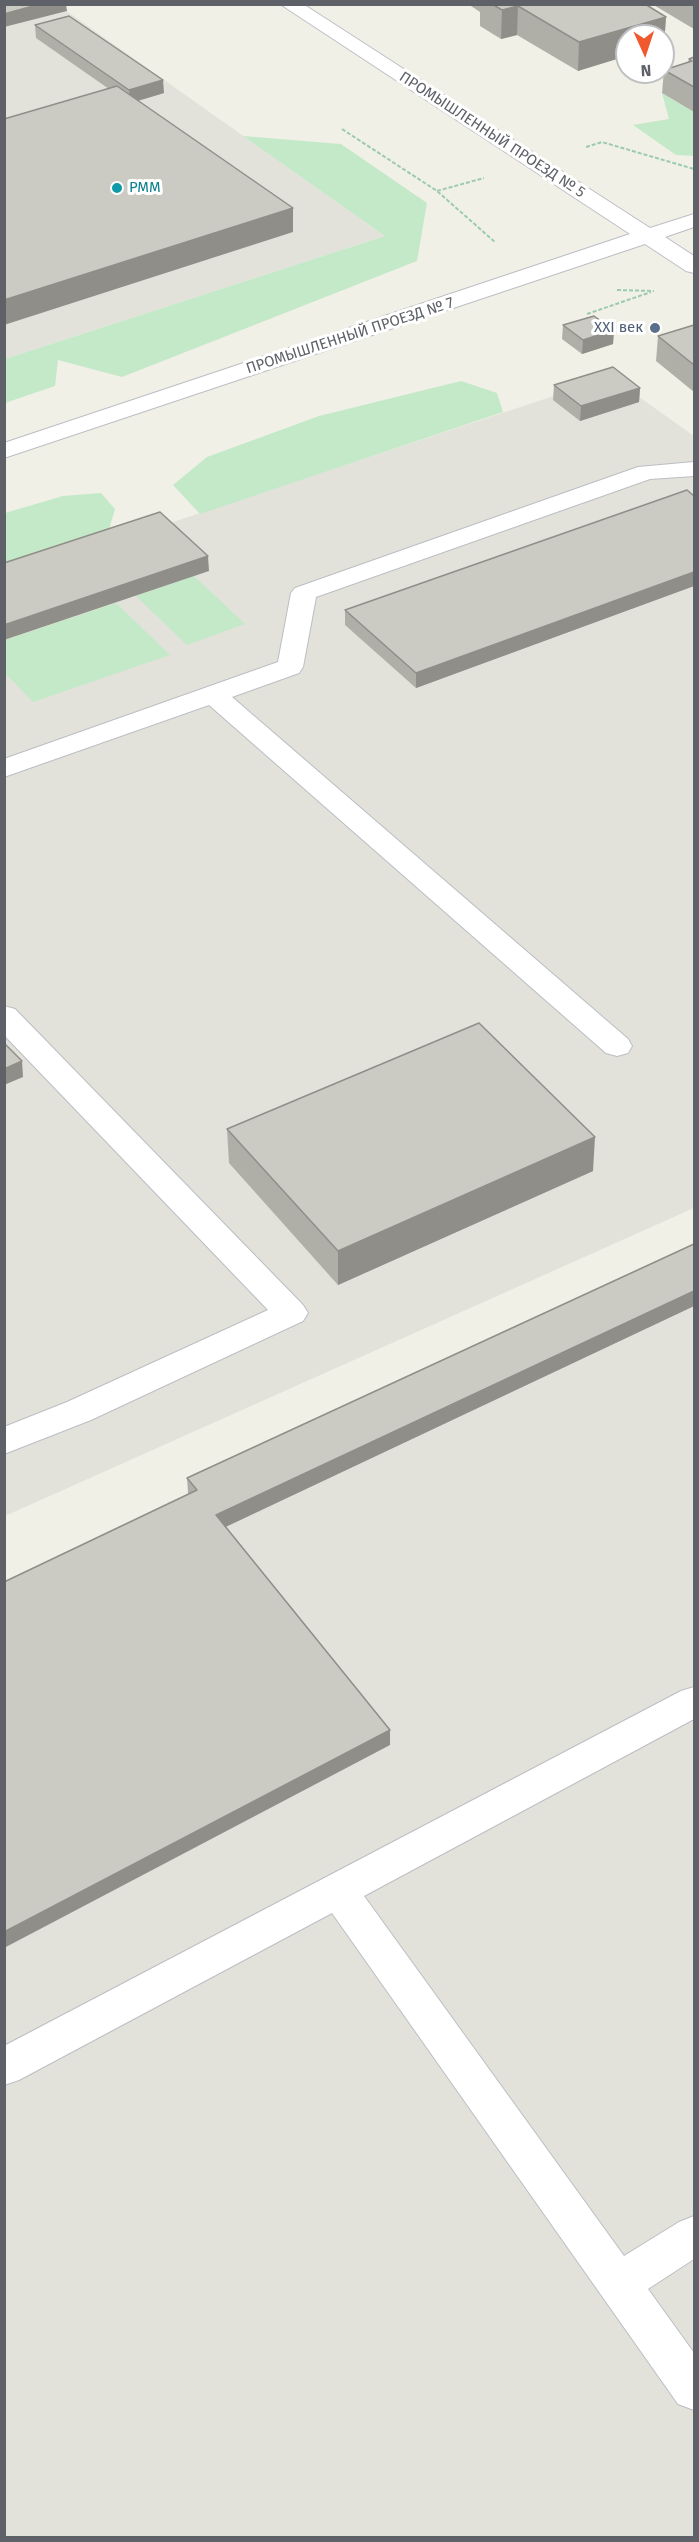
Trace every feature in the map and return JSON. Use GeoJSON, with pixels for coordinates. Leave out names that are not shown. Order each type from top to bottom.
{"type":"FeatureCollection","features":[{"type":"Feature","properties":{"kind":"street","name":"ПРОМЫШЛЕННЫЙ ПРОЕЗД № 5"},"geometry":{"type":"LineString","coordinates":[[298,6],[694,266]]}},
{"type":"Feature","properties":{"kind":"street","name":"ПРОМЫШЛЕННЫЙ ПРОЕЗД № 7"},"geometry":{"type":"LineString","coordinates":[[4,451],[694,220]]}},
{"type":"Feature","properties":{"kind":"street"},"geometry":{"type":"LineString","coordinates":[[4,769],[290,667],[304,593],[647,472],[694,469]]}},
{"type":"Feature","properties":{"kind":"street"},"geometry":{"type":"LineString","coordinates":[[214,695],[617,1046]]}},
{"type":"Feature","properties":{"kind":"street"},"geometry":{"type":"LineString","coordinates":[[4,1016],[291,1313],[79,1411],[4,1441]]}},
{"type":"Feature","properties":{"kind":"street"},"geometry":{"type":"LineString","coordinates":[[4,2067],[694,1702]]}},
{"type":"Feature","properties":{"kind":"street"},"geometry":{"type":"LineString","coordinates":[[338,1890],[694,2389]]}},
{"type":"Feature","properties":{"kind":"street"},"geometry":{"type":"LineString","coordinates":[[619,2283],[694,2236]]}},
{"type":"Feature","properties":{"kind":"path"},"geometry":{"type":"LineString","coordinates":[[342,129],[437,191],[497,243]]}},
{"type":"Feature","properties":{"kind":"path"},"geometry":{"type":"LineString","coordinates":[[587,314],[655,291]]}},
{"type":"Feature","properties":{"kind":"shaded area"},"geometry":{"type":"Polygon","coordinates":[[[4,5],[58,5],[385,236],[5,359],[4,5]]]}},
{"type":"Feature","properties":{"kind":"shaded area"},"geometry":{"type":"Polygon","coordinates":[[[611,377],[694,436],[694,1208],[5,1516],[4,578],[611,377]]]}},
{"type":"Feature","properties":{"kind":"shaded area"},"geometry":{"type":"Polygon","coordinates":[[[694,1259],[694,2537],[5,2538],[5,1598],[694,1259]]]}},
{"type":"Feature","properties":{"kind":"green space"},"geometry":{"type":"Polygon","coordinates":[[[662,93],[694,112],[694,156],[676,155],[633,125],[669,119],[662,93]]]}},
{"type":"Feature","properties":{"kind":"green space"},"geometry":{"type":"Polygon","coordinates":[[[243,136],[341,144],[427,203],[417,261],[122,377],[58,360],[55,386],[5,403],[5,359],[385,236],[243,136]]]}},
{"type":"Feature","properties":{"kind":"green space"},"geometry":{"type":"Polygon","coordinates":[[[461,381],[497,393],[503,412],[200,514],[173,485],[207,457],[319,416],[461,381]]]}},
{"type":"Feature","properties":{"kind":"green space"},"geometry":{"type":"Polygon","coordinates":[[[101,493],[115,509],[108,533],[5,567],[5,513],[63,496],[101,493]]]}},
{"type":"Feature","properties":{"kind":"green space"},"geometry":{"type":"Polygon","coordinates":[[[194,576],[245,624],[187,645],[136,596],[194,576]]]}},
{"type":"Feature","properties":{"kind":"green space"},"geometry":{"type":"Polygon","coordinates":[[[116,603],[170,655],[33,702],[5,673],[5,640],[116,603]]]}},
{"type":"Feature","properties":{"kind":"building"},"geometry":{"type":"Polygon","coordinates":[[[4,4],[40,4],[4,14],[4,4]]]}},
{"type":"Feature","properties":{"kind":"building"},"geometry":{"type":"Polygon","coordinates":[[[492,4],[645,4],[666,17],[642,24],[615,24],[615,32],[579,42],[518,6],[502,10],[492,4]]]}},
{"type":"Feature","properties":{"kind":"building"},"geometry":{"type":"Polygon","coordinates":[[[69,16],[163,80],[129,90],[35,25],[69,16]]]}},
{"type":"Feature","properties":{"kind":"building"},"geometry":{"type":"Polygon","coordinates":[[[694,57],[694,87],[675,76],[675,66],[692,61],[689,59],[694,57]]]}},
{"type":"Feature","properties":{"kind":"building","name":"РММ"},"geometry":{"type":"Polygon","coordinates":[[[117,86],[293,208],[4,300],[4,119],[117,86]]]}},
{"type":"Feature","properties":{"kind":"building"},"geometry":{"type":"Polygon","coordinates":[[[594,316],[614,330],[583,340],[563,325],[594,316]]]}},
{"type":"Feature","properties":{"kind":"building"},"geometry":{"type":"Polygon","coordinates":[[[694,325],[694,365],[658,336],[694,325]]]}},
{"type":"Feature","properties":{"kind":"building"},"geometry":{"type":"Polygon","coordinates":[[[613,367],[640,388],[581,406],[554,385],[613,367]]]}},
{"type":"Feature","properties":{"kind":"building"},"geometry":{"type":"Polygon","coordinates":[[[687,490],[694,496],[694,572],[416,673],[345,610],[687,490]]]}},
{"type":"Feature","properties":{"kind":"building"},"geometry":{"type":"Polygon","coordinates":[[[160,512],[208,556],[4,625],[4,563],[160,512]]]}},
{"type":"Feature","properties":{"kind":"building"},"geometry":{"type":"Polygon","coordinates":[[[479,1023],[595,1137],[338,1251],[227,1129],[479,1023]]]}},
{"type":"Feature","properties":{"kind":"building"},"geometry":{"type":"Polygon","coordinates":[[[4,1043],[22,1061],[4,1069],[4,1043]]]}},
{"type":"Feature","properties":{"kind":"building"},"geometry":{"type":"Polygon","coordinates":[[[694,1244],[694,1291],[216,1515],[390,1730],[4,1932],[4,1582],[197,1490],[187,1478],[694,1244]]]}},
{"type":"Feature","properties":{"kind":"place","name":"РММ"},"geometry":{"type":"Point","coordinates":[117,188]}},
{"type":"Feature","properties":{"kind":"place","name":"XXI век"},"geometry":{"type":"Point","coordinates":[655,328]}}]}
